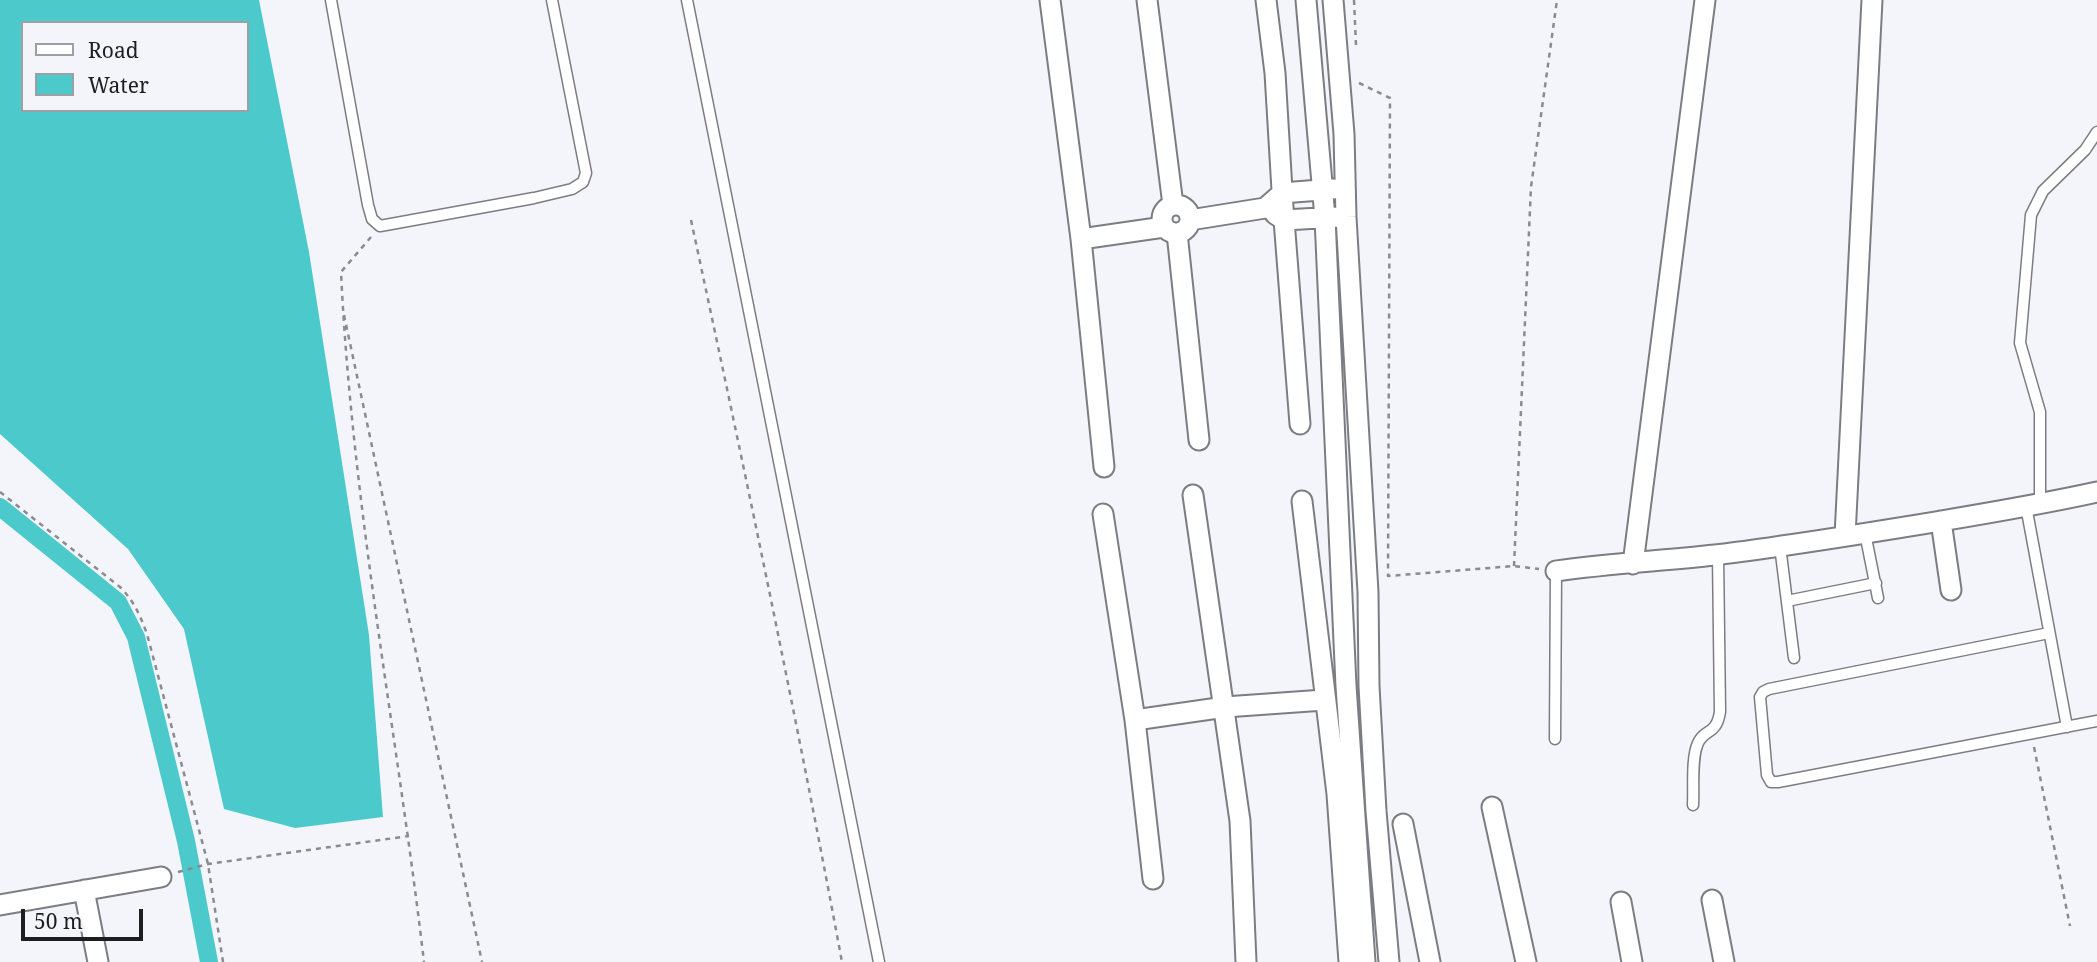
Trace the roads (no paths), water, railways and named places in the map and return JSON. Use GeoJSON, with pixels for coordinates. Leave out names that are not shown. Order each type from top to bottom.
{"type":"FeatureCollection","features":[{"type":"Feature","properties":{"kind":"street"},"geometry":{"type":"LineString","coordinates":[[1050,0],[1081,239],[1104,467]]}},
{"type":"Feature","properties":{"kind":"street"},"geometry":{"type":"LineString","coordinates":[[1147,0],[1174,205],[1185,208],[1177,227],[1199,440]]}},
{"type":"Feature","properties":{"kind":"street"},"geometry":{"type":"LineString","coordinates":[[1266,0],[1275,73],[1300,424]]}},
{"type":"Feature","properties":{"kind":"street"},"geometry":{"type":"LineString","coordinates":[[1306,0],[1325,218],[1346,686],[1364,962]]}},
{"type":"Feature","properties":{"kind":"street"},"geometry":{"type":"LineString","coordinates":[[1333,0],[1344,134],[1346,217],[1368,592],[1369,686],[1376,811],[1389,962]]}},
{"type":"Feature","properties":{"kind":"street"},"geometry":{"type":"LineString","coordinates":[[1633,564],[1705,0]]}},
{"type":"Feature","properties":{"kind":"street"},"geometry":{"type":"LineString","coordinates":[[1845,537],[1872,0]]}},
{"type":"Feature","properties":{"kind":"street"},"geometry":{"type":"LineString","coordinates":[[1081,239],[1177,227],[1265,208],[1282,193],[1345,189]]}},
{"type":"Feature","properties":{"kind":"street"},"geometry":{"type":"LineString","coordinates":[[1265,208],[1284,220],[1346,217]]}},
{"type":"Feature","properties":{"kind":"street"},"geometry":{"type":"LineString","coordinates":[[1556,571],[1845,537],[2033,506],[2097,492]]}},
{"type":"Feature","properties":{"kind":"street"},"geometry":{"type":"LineString","coordinates":[[1194,495],[1240,821],[1246,962]]}},
{"type":"Feature","properties":{"kind":"street"},"geometry":{"type":"LineString","coordinates":[[1302,501],[1337,794],[1349,962]]}},
{"type":"Feature","properties":{"kind":"street"},"geometry":{"type":"LineString","coordinates":[[1103,514],[1135,720],[1153,879]]}},
{"type":"Feature","properties":{"kind":"street"},"geometry":{"type":"LineString","coordinates":[[1941,521],[1951,590]]}},
{"type":"Feature","properties":{"kind":"street"},"geometry":{"type":"LineString","coordinates":[[1346,686],[1369,686]]}},
{"type":"Feature","properties":{"kind":"street"},"geometry":{"type":"LineString","coordinates":[[1135,720],[1225,707],[1324,700]]}},
{"type":"Feature","properties":{"kind":"street"},"geometry":{"type":"LineString","coordinates":[[1492,807],[1526,962]]}},
{"type":"Feature","properties":{"kind":"street"},"geometry":{"type":"LineString","coordinates":[[1403,824],[1430,962]]}},
{"type":"Feature","properties":{"kind":"street"},"geometry":{"type":"LineString","coordinates":[[0,905],[161,877]]}},
{"type":"Feature","properties":{"kind":"street"},"geometry":{"type":"LineString","coordinates":[[84,890],[98,962]]}},
{"type":"Feature","properties":{"kind":"street"},"geometry":{"type":"LineString","coordinates":[[1712,900],[1724,962]]}},
{"type":"Feature","properties":{"kind":"street"},"geometry":{"type":"LineString","coordinates":[[1621,902],[1632,962]]}},
{"type":"Feature","properties":{"kind":"lane"},"geometry":{"type":"LineString","coordinates":[[331,0],[368,205],[372,219],[380,226],[534,198],[572,189],[583,182],[586,173],[552,0]]}},
{"type":"Feature","properties":{"kind":"lane"},"geometry":{"type":"LineString","coordinates":[[687,0],[878,962]]}},
{"type":"Feature","properties":{"kind":"lane"},"geometry":{"type":"LineString","coordinates":[[2067,727],[2049,633],[2033,506],[2040,412],[2020,343],[2031,215],[2043,191],[2085,150],[2097,132]]}},
{"type":"Feature","properties":{"kind":"lane"},"geometry":{"type":"LineString","coordinates":[[1865,533],[1878,598]]}},
{"type":"Feature","properties":{"kind":"lane"},"geometry":{"type":"LineString","coordinates":[[1780,545],[1794,658]]}},
{"type":"Feature","properties":{"kind":"lane"},"geometry":{"type":"LineString","coordinates":[[1693,806],[1698,743],[1715,729],[1720,712],[1718,554]]}},
{"type":"Feature","properties":{"kind":"lane"},"geometry":{"type":"LineString","coordinates":[[1555,739],[1556,571]]}},
{"type":"Feature","properties":{"kind":"lane"},"geometry":{"type":"LineString","coordinates":[[1787,601],[1875,583]]}},
{"type":"Feature","properties":{"kind":"lane"},"geometry":{"type":"LineString","coordinates":[[2049,633],[1763,692],[1760,697],[1767,775],[1771,782],[2097,721]]}},
{"type":"Feature","properties":{"kind":"water"},"geometry":{"type":"Polygon","coordinates":[[[0,0],[259,0],[309,252],[369,635],[383,817],[295,828],[224,809],[184,629],[128,549],[0,434],[0,0]]]}},
{"type":"Feature","properties":{"kind":"waterway"},"geometry":{"type":"LineString","coordinates":[[0,507],[118,602],[136,637],[186,841],[209,962]]}}]}
